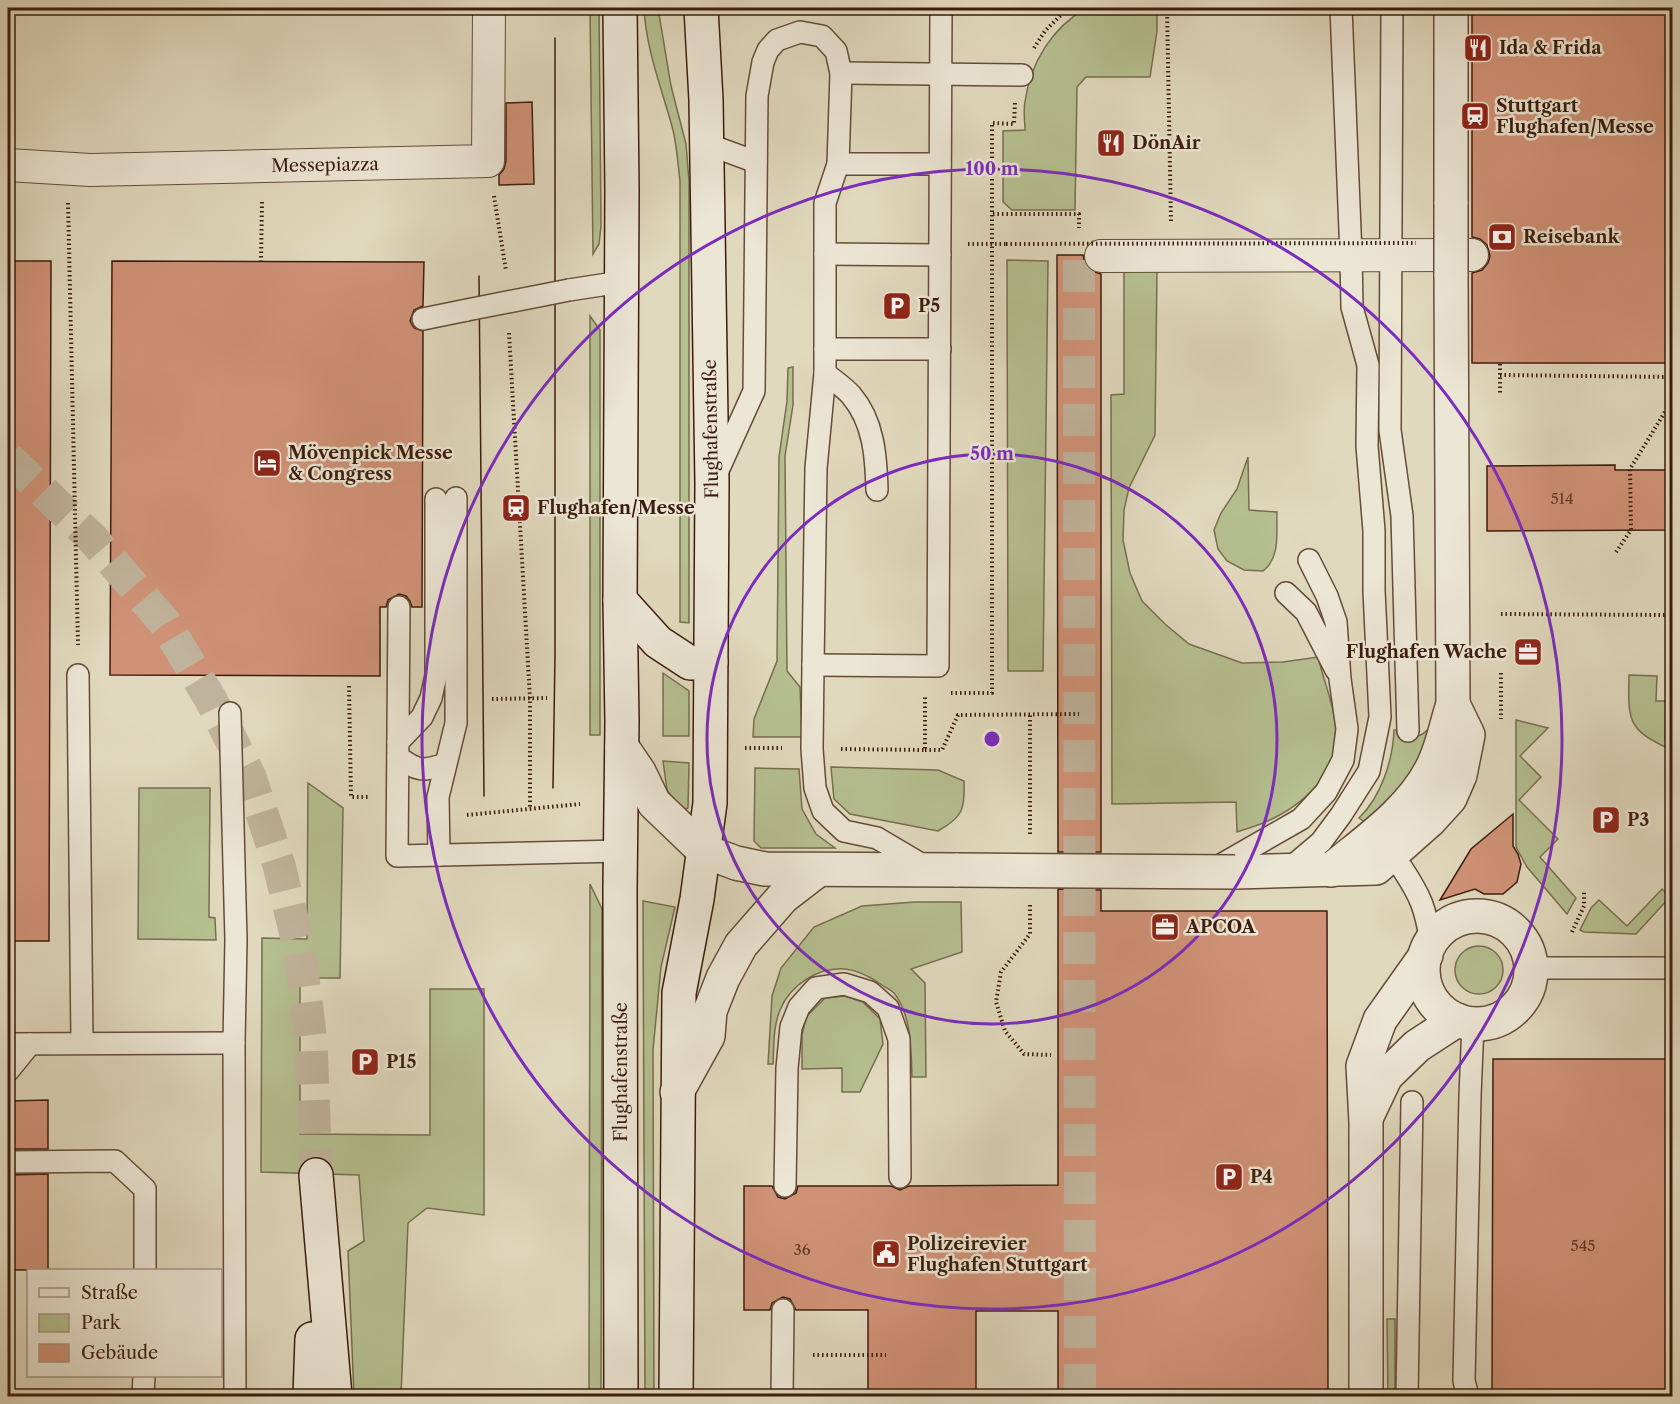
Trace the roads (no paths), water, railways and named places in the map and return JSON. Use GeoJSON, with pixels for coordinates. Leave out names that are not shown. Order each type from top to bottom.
{"type":"FeatureCollection","features":[{"type":"Feature","properties":{"kind":"main road","name":"Flughafenstraße"},"geometry":{"type":"LineString","coordinates":[[620,8],[621,1396]]}},
{"type":"Feature","properties":{"kind":"main road","name":"Flughafenstraße"},"geometry":{"type":"LineString","coordinates":[[676,1396],[679,993],[705,851],[710,803],[712,483],[707,144],[701,8]]}},
{"type":"Feature","properties":{"kind":"main road"},"geometry":{"type":"LineString","coordinates":[[622,747],[639,772],[654,803],[705,851],[736,863],[765,869],[1222,872],[1331,870],[1397,816],[1417,793],[1432,768],[1453,704],[1451,8]]}},
{"type":"Feature","properties":{"kind":"main road"},"geometry":{"type":"LineString","coordinates":[[620,600],[658,642],[690,663],[711,662]]}},
{"type":"Feature","properties":{"kind":"main road"},"geometry":{"type":"LineString","coordinates":[[677,1092],[708,1036],[710,1011],[723,978],[741,945],[783,897],[818,870]]}},
{"type":"Feature","properties":{"kind":"main road"},"geometry":{"type":"LineString","coordinates":[[1366,1396],[1366,1119],[1363,1066],[1380,1020],[1428,948],[1440,931],[1455,921],[1471,916],[1489,917],[1506,923],[1519,935],[1528,950],[1532,968],[1530,986],[1521,1002],[1508,1015],[1491,1022],[1465,1022],[1443,1012],[1432,1000],[1423,970],[1428,948]]}},
{"type":"Feature","properties":{"kind":"main road"},"geometry":{"type":"LineString","coordinates":[[1366,1119],[1386,1076],[1417,1046],[1465,1022]]}},
{"type":"Feature","properties":{"kind":"main road"},"geometry":{"type":"LineString","coordinates":[[310,1396],[316,1175],[335,1396]]}},
{"type":"Feature","properties":{"kind":"street","name":"Messepiazza"},"geometry":{"type":"LineString","coordinates":[[8,165],[67,169],[488,161],[489,8]]}},
{"type":"Feature","properties":{"kind":"street"},"geometry":{"type":"LineString","coordinates":[[1101,256],[1472,255]]}},
{"type":"Feature","properties":{"kind":"lane"},"geometry":{"type":"LineString","coordinates":[[813,665],[938,666],[941,8]]}},
{"type":"Feature","properties":{"kind":"lane"},"geometry":{"type":"LineString","coordinates":[[1288,870],[1321,842],[1369,771],[1380,717],[1374,591],[1374,531],[1367,446],[1368,365],[1352,308],[1341,8]]}},
{"type":"Feature","properties":{"kind":"lane"},"geometry":{"type":"LineString","coordinates":[[1392,8],[1390,430],[1402,516],[1408,731]]}},
{"type":"Feature","properties":{"kind":"lane"},"geometry":{"type":"LineString","coordinates":[[712,483],[754,391],[757,96],[763,62],[768,50],[777,40],[800,32],[822,36],[837,51],[841,73],[838,164],[825,203],[825,374],[816,468],[812,749],[815,788],[823,812],[844,831],[877,838],[945,870]]}},
{"type":"Feature","properties":{"kind":"lane"},"geometry":{"type":"LineString","coordinates":[[841,73],[1022,75]]}},
{"type":"Feature","properties":{"kind":"lane"},"geometry":{"type":"LineString","coordinates":[[707,144],[756,162]]}},
{"type":"Feature","properties":{"kind":"lane"},"geometry":{"type":"LineString","coordinates":[[838,164],[940,164]]}},
{"type":"Feature","properties":{"kind":"lane"},"geometry":{"type":"LineString","coordinates":[[825,254],[940,249]]}},
{"type":"Feature","properties":{"kind":"lane"},"geometry":{"type":"LineString","coordinates":[[423,319],[621,282]]}},
{"type":"Feature","properties":{"kind":"lane"},"geometry":{"type":"LineString","coordinates":[[825,349],[940,349]]}},
{"type":"Feature","properties":{"kind":"lane"},"geometry":{"type":"LineString","coordinates":[[825,374],[850,395],[868,422],[876,454],[877,490]]}},
{"type":"Feature","properties":{"kind":"lane"},"geometry":{"type":"LineString","coordinates":[[398,749],[422,717],[431,698],[436,675],[446,498],[456,723],[438,797],[439,855]]}},
{"type":"Feature","properties":{"kind":"lane"},"geometry":{"type":"LineString","coordinates":[[1374,531],[1404,574]]}},
{"type":"Feature","properties":{"kind":"lane"},"geometry":{"type":"LineString","coordinates":[[1222,872],[1301,819],[1326,792],[1342,760],[1347,729],[1340,679],[1336,622],[1327,596],[1309,560]]}},
{"type":"Feature","properties":{"kind":"lane"},"geometry":{"type":"LineString","coordinates":[[1286,593],[1306,612],[1340,679]]}},
{"type":"Feature","properties":{"kind":"lane"},"geometry":{"type":"LineString","coordinates":[[399,607],[397,856],[621,851]]}},
{"type":"Feature","properties":{"kind":"lane"},"geometry":{"type":"LineString","coordinates":[[78,675],[82,1043]]}},
{"type":"Feature","properties":{"kind":"lane"},"geometry":{"type":"LineString","coordinates":[[230,713],[236,940],[235,1396]]}},
{"type":"Feature","properties":{"kind":"lane"},"geometry":{"type":"LineString","coordinates":[[398,749],[415,769],[429,770],[445,764]]}},
{"type":"Feature","properties":{"kind":"lane"},"geometry":{"type":"LineString","coordinates":[[1402,868],[1419,893],[1426,912],[1428,948]]}},
{"type":"Feature","properties":{"kind":"lane"},"geometry":{"type":"LineString","coordinates":[[1532,968],[1672,969]]}},
{"type":"Feature","properties":{"kind":"lane"},"geometry":{"type":"LineString","coordinates":[[785,1186],[787,1068],[791,1027],[799,1007],[816,988],[844,984],[870,992],[888,1008],[899,1039],[900,1177]]}},
{"type":"Feature","properties":{"kind":"lane"},"geometry":{"type":"LineString","coordinates":[[1465,1022],[1470,1096],[1464,1369],[1468,1396]]}},
{"type":"Feature","properties":{"kind":"lane"},"geometry":{"type":"LineString","coordinates":[[8,1044],[234,1042]]}},
{"type":"Feature","properties":{"kind":"lane"},"geometry":{"type":"LineString","coordinates":[[8,1071],[30,1044]]}},
{"type":"Feature","properties":{"kind":"lane"},"geometry":{"type":"LineString","coordinates":[[1407,1396],[1412,1102]]}},
{"type":"Feature","properties":{"kind":"lane"},"geometry":{"type":"LineString","coordinates":[[8,1162],[115,1161],[145,1189],[145,1269]]}},
{"type":"Feature","properties":{"kind":"lane"},"geometry":{"type":"LineString","coordinates":[[782,1396],[783,1310]]}},
{"type":"Feature","properties":{"kind":"lane"},"geometry":{"type":"LineString","coordinates":[[143,1396],[144,1377]]}},
{"type":"Feature","properties":{"kind":"tunnel"},"geometry":{"type":"LineString","coordinates":[[1080,1396],[1079,256],[1101,256]]}},
{"type":"Feature","properties":{"kind":"tunnel"},"geometry":{"type":"LineString","coordinates":[[8,458],[92,538],[165,623],[211,700],[250,777],[279,865],[299,947],[311,1041],[316,1175]]}},
{"type":"Feature","properties":{"kind":"tram line"},"geometry":{"type":"LineString","coordinates":[[553,788],[555,38]]}},
{"type":"Feature","properties":{"kind":"tram line"},"geometry":{"type":"LineString","coordinates":[[479,276],[484,796]]}},
{"type":"Feature","properties":{"kind":"place","name":"Ida & Frida"},"geometry":{"type":"Point","coordinates":[1478,48]}},
{"type":"Feature","properties":{"kind":"place","name":"Stuttgart Flughafen/Messe"},"geometry":{"type":"Point","coordinates":[1475,116]}},
{"type":"Feature","properties":{"kind":"place","name":"DönAir"},"geometry":{"type":"Point","coordinates":[1111,143]}},
{"type":"Feature","properties":{"kind":"place","name":"Reisebank"},"geometry":{"type":"Point","coordinates":[1502,237]}},
{"type":"Feature","properties":{"kind":"place","name":"P5"},"geometry":{"type":"Point","coordinates":[897,306]}},
{"type":"Feature","properties":{"kind":"place","name":"Mövenpick Messe & Congress"},"geometry":{"type":"Point","coordinates":[267,463]}},
{"type":"Feature","properties":{"kind":"place","name":"Flughafen/Messe"},"geometry":{"type":"Point","coordinates":[516,508]}},
{"type":"Feature","properties":{"kind":"place","name":"Flughafen Wache"},"geometry":{"type":"Point","coordinates":[1528,652]}},
{"type":"Feature","properties":{"kind":"place","name":"P3"},"geometry":{"type":"Point","coordinates":[1606,820]}},
{"type":"Feature","properties":{"kind":"place","name":"APCOA"},"geometry":{"type":"Point","coordinates":[1165,927]}},
{"type":"Feature","properties":{"kind":"place","name":"P15"},"geometry":{"type":"Point","coordinates":[365,1062]}},
{"type":"Feature","properties":{"kind":"place","name":"P4"},"geometry":{"type":"Point","coordinates":[1229,1177]}},
{"type":"Feature","properties":{"kind":"place","name":"Polizeirevier Flughafen Stuttgart"},"geometry":{"type":"Point","coordinates":[886,1254]}}]}
